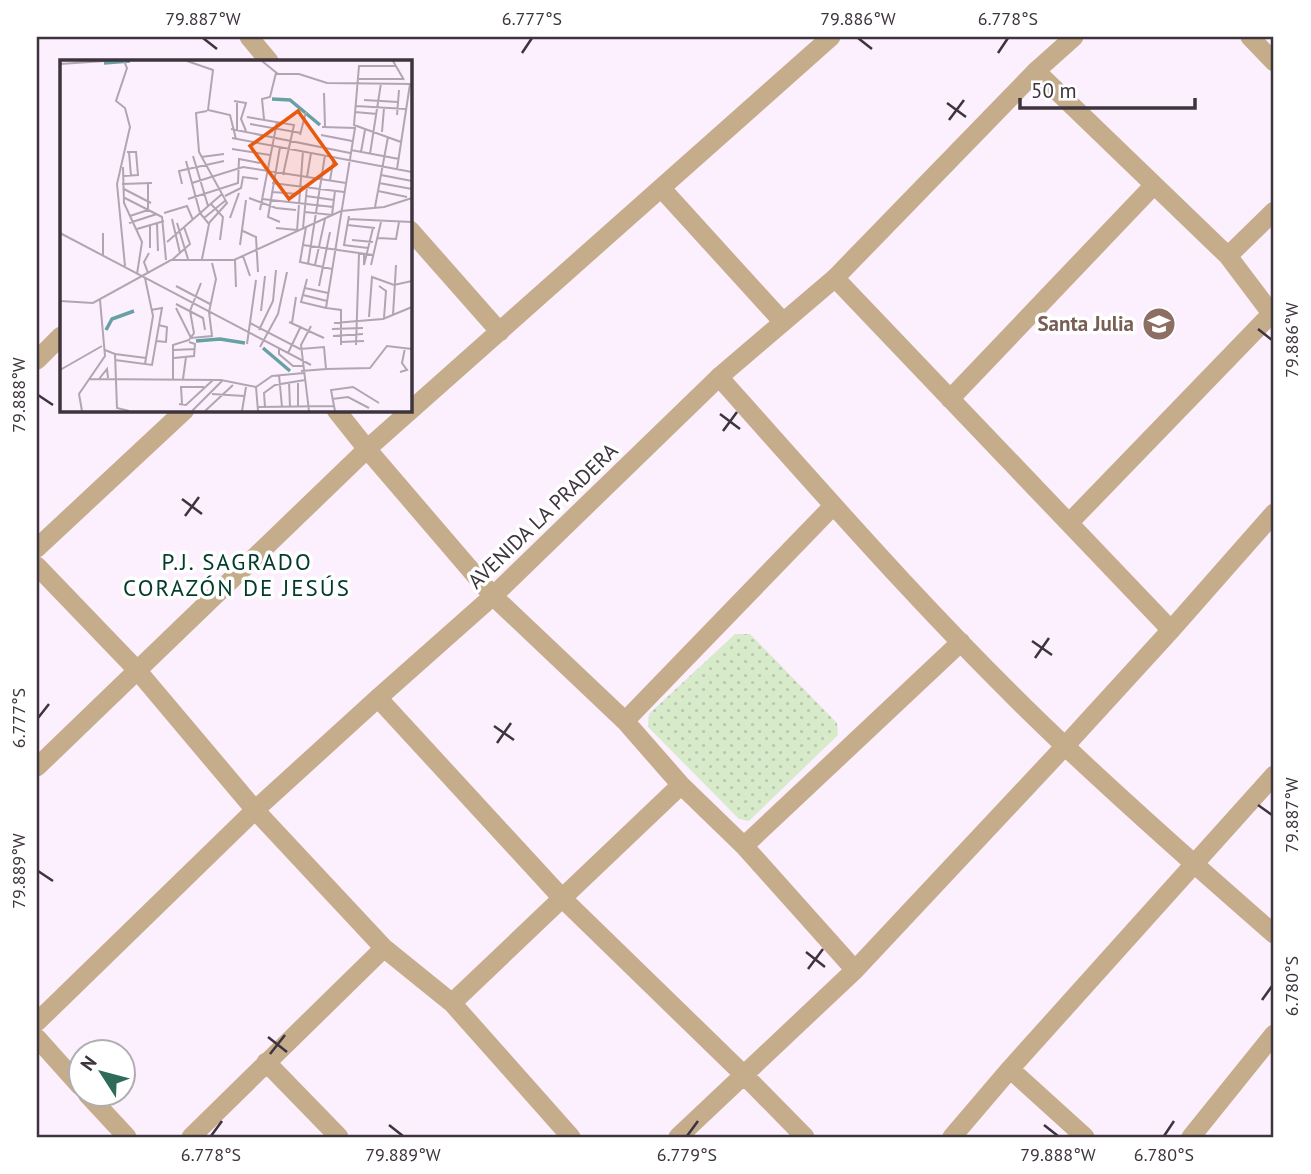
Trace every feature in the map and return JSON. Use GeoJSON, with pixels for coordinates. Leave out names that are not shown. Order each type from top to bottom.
{"type":"FeatureCollection","features":[{"type":"Feature","properties":{"kind":"street"},"geometry":{"type":"LineString","coordinates":[[249,37],[268,60]]}},
{"type":"Feature","properties":{"kind":"street"},"geometry":{"type":"LineString","coordinates":[[411,410],[831,37]]}},
{"type":"Feature","properties":{"kind":"street","name":"AVENIDA LA PRADERA"},"geometry":{"type":"LineString","coordinates":[[37,1022],[255,810],[494,596],[719,377],[835,278],[1036,72],[1074,37]]}},
{"type":"Feature","properties":{"kind":"street"},"geometry":{"type":"LineString","coordinates":[[1250,37],[1274,62]]}},
{"type":"Feature","properties":{"kind":"street"},"geometry":{"type":"LineString","coordinates":[[1036,72],[1227,257],[1273,315],[1069,523]]}},
{"type":"Feature","properties":{"kind":"street"},"geometry":{"type":"LineString","coordinates":[[950,398],[1154,185]]}},
{"type":"Feature","properties":{"kind":"street"},"geometry":{"type":"LineString","coordinates":[[662,189],[783,322]]}},
{"type":"Feature","properties":{"kind":"street"},"geometry":{"type":"LineString","coordinates":[[1227,257],[1274,211]]}},
{"type":"Feature","properties":{"kind":"street"},"geometry":{"type":"LineString","coordinates":[[411,231],[499,332]]}},
{"type":"Feature","properties":{"kind":"street"},"geometry":{"type":"LineString","coordinates":[[835,278],[1171,630]]}},
{"type":"Feature","properties":{"kind":"street"},"geometry":{"type":"LineString","coordinates":[[37,360],[60,337]]}},
{"type":"Feature","properties":{"kind":"street"},"geometry":{"type":"LineString","coordinates":[[719,377],[833,506],[961,642],[1065,746],[1274,934]]}},
{"type":"Feature","properties":{"kind":"street"},"geometry":{"type":"LineString","coordinates":[[37,548],[184,411]]}},
{"type":"Feature","properties":{"kind":"street"},"geometry":{"type":"LineString","coordinates":[[337,411],[494,596],[625,721],[681,785],[744,846],[855,970]]}},
{"type":"Feature","properties":{"kind":"street"},"geometry":{"type":"LineString","coordinates":[[38,764],[410,411]]}},
{"type":"Feature","properties":{"kind":"street"},"geometry":{"type":"LineString","coordinates":[[625,721],[833,506]]}},
{"type":"Feature","properties":{"kind":"street"},"geometry":{"type":"LineString","coordinates":[[678,1137],[855,970],[1065,746],[1274,513]]}},
{"type":"Feature","properties":{"kind":"street"},"geometry":{"type":"LineString","coordinates":[[37,566],[137,670],[255,810],[384,948],[452,1003],[571,1137]]}},
{"type":"Feature","properties":{"kind":"street"},"geometry":{"type":"LineString","coordinates":[[744,846],[961,642]]}},
{"type":"Feature","properties":{"kind":"street"},"geometry":{"type":"LineString","coordinates":[[378,698],[562,898],[806,1137]]}},
{"type":"Feature","properties":{"kind":"street"},"geometry":{"type":"LineString","coordinates":[[952,1137],[1274,775]]}},
{"type":"Feature","properties":{"kind":"street"},"geometry":{"type":"LineString","coordinates":[[452,1003],[681,785]]}},
{"type":"Feature","properties":{"kind":"street"},"geometry":{"type":"LineString","coordinates":[[191,1137],[384,948]]}},
{"type":"Feature","properties":{"kind":"street"},"geometry":{"type":"LineString","coordinates":[[1191,1137],[1274,1034]]}},
{"type":"Feature","properties":{"kind":"street"},"geometry":{"type":"LineString","coordinates":[[37,1038],[66,1070]]}},
{"type":"Feature","properties":{"kind":"street"},"geometry":{"type":"LineString","coordinates":[[266,1062],[339,1137]]}},
{"type":"Feature","properties":{"kind":"street"},"geometry":{"type":"LineString","coordinates":[[1010,1069],[1085,1137]]}},
{"type":"Feature","properties":{"kind":"street"},"geometry":{"type":"LineString","coordinates":[[100,1108],[127,1137]]}},
{"type":"Feature","properties":{"kind":"green space"},"geometry":{"type":"Polygon","coordinates":[[[735,634],[750,634],[837,723],[838,735],[749,821],[739,819],[648,727],[649,714],[735,634]]]}},
{"type":"Feature","properties":{"kind":"place","name":"Santa Julia"},"geometry":{"type":"Point","coordinates":[1159,324]}},
{"type":"Feature","properties":{"kind":"district","name":"P.J. SAGRADO CORAZÓN DE JESÚS"},"geometry":{"type":"Point","coordinates":[237,575]}}]}
